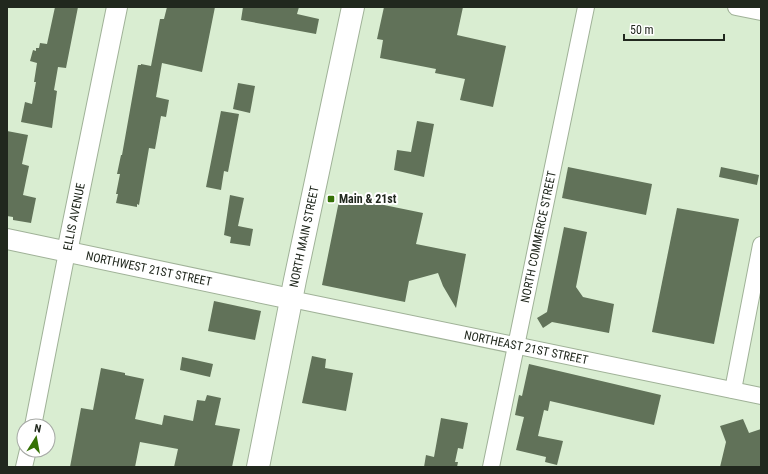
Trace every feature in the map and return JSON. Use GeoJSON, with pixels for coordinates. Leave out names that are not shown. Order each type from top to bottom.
{"type":"FeatureCollection","features":[{"type":"Feature","properties":{"kind":"main road","name":"NORTH MAIN STREET"},"geometry":{"type":"LineString","coordinates":[[258,467],[353,7]]}},
{"type":"Feature","properties":{"kind":"street","name":"ELLIS AVENUE"},"geometry":{"type":"LineString","coordinates":[[35,418],[117,7]]}},
{"type":"Feature","properties":{"kind":"street","name":"NORTH COMMERCE STREET"},"geometry":{"type":"LineString","coordinates":[[491,467],[586,7]]}},
{"type":"Feature","properties":{"kind":"street"},"geometry":{"type":"LineString","coordinates":[[736,7],[761,12]]}},
{"type":"Feature","properties":{"kind":"street","name":"NORTHWEST 21ST STREET"},"geometry":{"type":"LineString","coordinates":[[7,239],[292,299]]}},
{"type":"Feature","properties":{"kind":"street"},"geometry":{"type":"LineString","coordinates":[[733,390],[761,245]]}},
{"type":"Feature","properties":{"kind":"street","name":"NORTHEAST 21ST STREET"},"geometry":{"type":"LineString","coordinates":[[292,299],[761,396]]}},
{"type":"Feature","properties":{"kind":"building"},"geometry":{"type":"Polygon","coordinates":[[[55,7],[78,7],[66,68],[58,67],[54,90],[57,91],[52,128],[21,122],[25,102],[32,104],[36,82],[34,82],[37,63],[30,61],[33,50],[36,51],[36,48],[39,48],[40,43],[47,44],[55,7]]]}},
{"type":"Feature","properties":{"kind":"building"},"geometry":{"type":"Polygon","coordinates":[[[167,7],[215,7],[202,72],[162,63],[156,97],[169,100],[166,117],[161,116],[155,149],[149,148],[139,205],[137,204],[137,207],[116,203],[118,194],[116,194],[120,174],[117,174],[122,155],[138,65],[141,64],[151,66],[160,19],[164,19],[167,7]]]}},
{"type":"Feature","properties":{"kind":"building"},"geometry":{"type":"Polygon","coordinates":[[[243,7],[299,7],[297,14],[319,19],[316,34],[241,20],[243,7]]]}},
{"type":"Feature","properties":{"kind":"building"},"geometry":{"type":"Polygon","coordinates":[[[384,7],[463,7],[457,35],[506,46],[493,107],[460,100],[465,79],[435,73],[436,69],[380,58],[383,40],[377,39],[384,7]]]}},
{"type":"Feature","properties":{"kind":"building"},"geometry":{"type":"Polygon","coordinates":[[[238,83],[255,86],[250,113],[233,109],[238,83]]]}},
{"type":"Feature","properties":{"kind":"building"},"geometry":{"type":"Polygon","coordinates":[[[221,111],[239,114],[228,172],[224,171],[221,190],[206,187],[221,111]]]}},
{"type":"Feature","properties":{"kind":"building"},"geometry":{"type":"Polygon","coordinates":[[[417,121],[434,124],[424,177],[394,170],[397,150],[411,152],[417,121]]]}},
{"type":"Feature","properties":{"kind":"building"},"geometry":{"type":"Polygon","coordinates":[[[7,131],[28,135],[22,164],[29,166],[23,195],[36,198],[31,223],[13,220],[13,217],[7,216],[7,131]]]}},
{"type":"Feature","properties":{"kind":"building"},"geometry":{"type":"Polygon","coordinates":[[[568,167],[652,184],[646,215],[562,198],[568,167]]]}},
{"type":"Feature","properties":{"kind":"building"},"geometry":{"type":"Polygon","coordinates":[[[721,167],[759,175],[757,185],[719,177],[721,167]]]}},
{"type":"Feature","properties":{"kind":"building"},"geometry":{"type":"Polygon","coordinates":[[[230,195],[244,198],[238,226],[253,229],[250,246],[230,243],[231,237],[224,235],[230,195]]]}},
{"type":"Feature","properties":{"kind":"building"},"geometry":{"type":"Polygon","coordinates":[[[340,196],[423,213],[416,244],[466,254],[456,308],[443,286],[438,273],[409,281],[405,302],[322,285],[340,196]]]}},
{"type":"Feature","properties":{"kind":"building"},"geometry":{"type":"Polygon","coordinates":[[[677,208],[739,219],[714,344],[652,332],[677,208]]]}},
{"type":"Feature","properties":{"kind":"building"},"geometry":{"type":"Polygon","coordinates":[[[564,227],[587,232],[576,287],[583,297],[614,304],[609,333],[552,322],[543,328],[537,318],[547,312],[564,227]]]}},
{"type":"Feature","properties":{"kind":"building"},"geometry":{"type":"Polygon","coordinates":[[[214,301],[261,311],[255,340],[208,331],[214,301]]]}},
{"type":"Feature","properties":{"kind":"building"},"geometry":{"type":"Polygon","coordinates":[[[312,356],[326,359],[325,368],[353,373],[346,411],[302,403],[312,356]]]}},
{"type":"Feature","properties":{"kind":"building"},"geometry":{"type":"Polygon","coordinates":[[[182,357],[213,364],[210,377],[180,370],[182,357]]]}},
{"type":"Feature","properties":{"kind":"building"},"geometry":{"type":"Polygon","coordinates":[[[529,364],[661,395],[654,425],[550,401],[548,411],[544,410],[538,436],[563,441],[557,465],[545,462],[546,457],[516,450],[524,417],[515,415],[519,395],[522,396],[529,364]]]}},
{"type":"Feature","properties":{"kind":"building"},"geometry":{"type":"Polygon","coordinates":[[[101,368],[144,379],[135,419],[162,425],[164,415],[193,421],[197,400],[205,401],[207,395],[221,398],[215,425],[240,429],[232,467],[174,467],[178,449],[140,442],[135,467],[70,467],[81,408],[93,410],[101,368]]]}},
{"type":"Feature","properties":{"kind":"building"},"geometry":{"type":"Polygon","coordinates":[[[441,418],[468,423],[463,449],[458,448],[455,462],[458,462],[457,467],[424,467],[426,455],[434,457],[441,418]]]}},
{"type":"Feature","properties":{"kind":"building"},"geometry":{"type":"Polygon","coordinates":[[[743,419],[749,433],[761,429],[761,467],[720,467],[726,442],[720,426],[743,419]]]}},
{"type":"Feature","properties":{"kind":"place","name":"Main & 21st"},"geometry":{"type":"Point","coordinates":[331,199]}}]}
